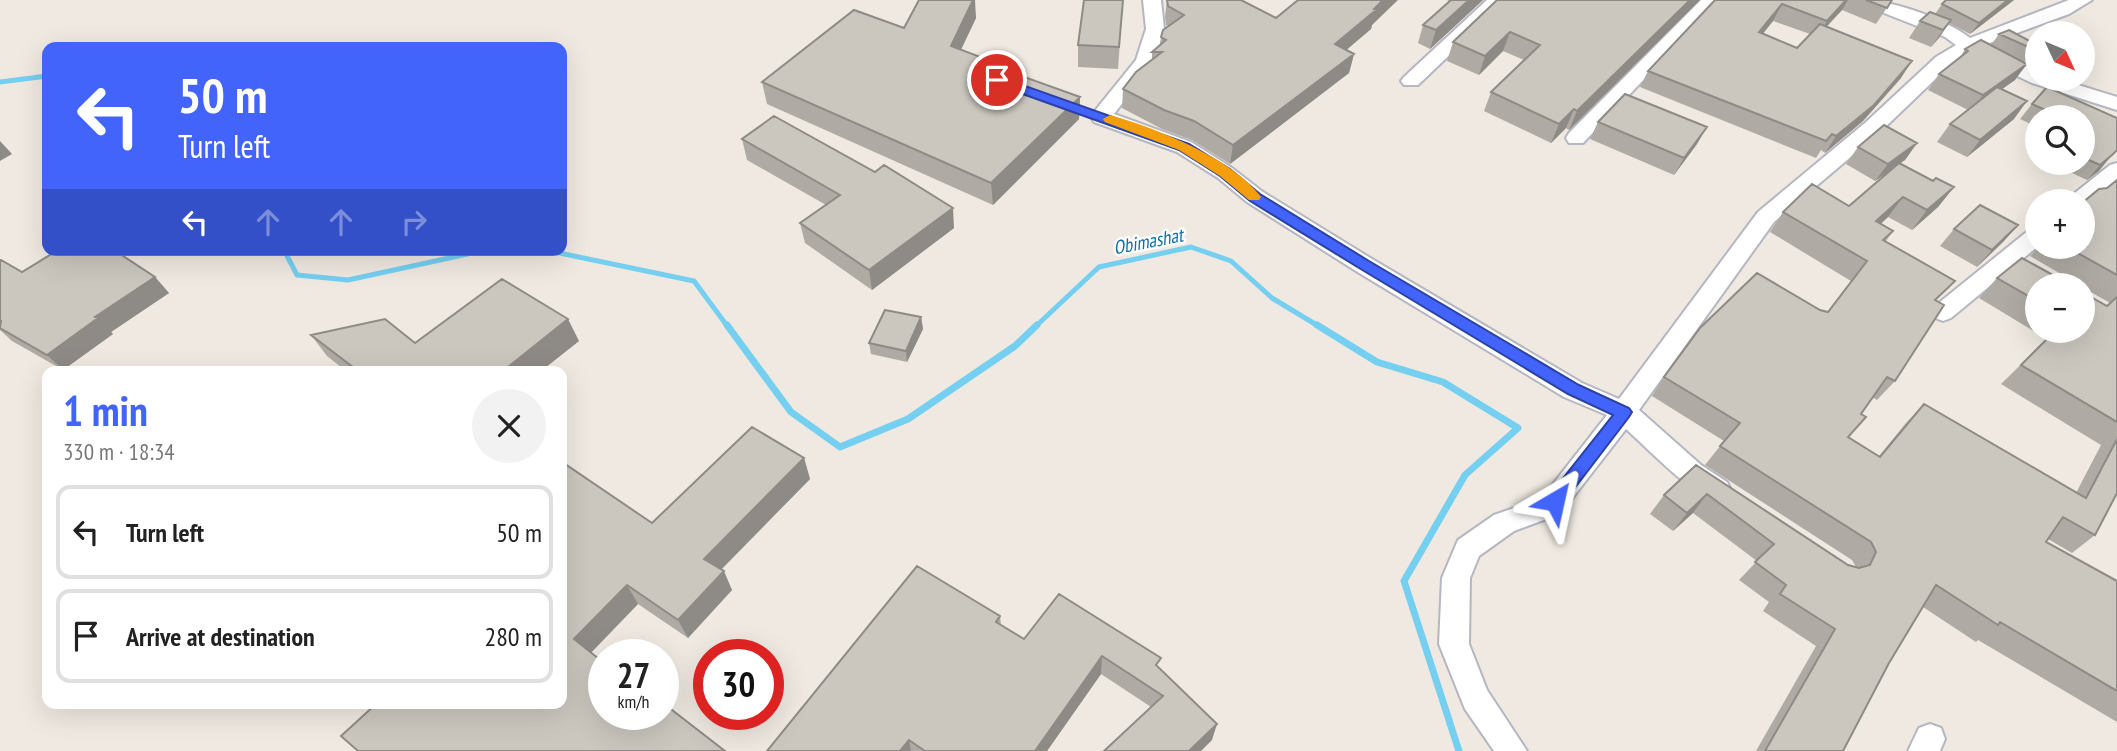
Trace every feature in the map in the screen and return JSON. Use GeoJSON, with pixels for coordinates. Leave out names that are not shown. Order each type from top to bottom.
{"type":"FeatureCollection","features":[{"type":"Feature","properties":{"kind":"street"},"geometry":{"type":"LineString","coordinates":[[1152,0],[1155,29],[1144,61],[1095,114],[1184,147],[1225,173],[1255,197],[1573,390],[1624,412],[1692,473],[1738,503]]}},
{"type":"Feature","properties":{"kind":"street"},"geometry":{"type":"LineString","coordinates":[[1411,81],[1498,0]]}},
{"type":"Feature","properties":{"kind":"street"},"geometry":{"type":"LineString","coordinates":[[1576,138],[1711,0]]}},
{"type":"Feature","properties":{"kind":"street"},"geometry":{"type":"LineString","coordinates":[[1867,0],[1952,33],[1968,45],[2025,72]]}},
{"type":"Feature","properties":{"kind":"street"},"geometry":{"type":"LineString","coordinates":[[1513,751],[1476,699],[1454,645],[1456,578],[1468,548],[1504,523],[1543,509],[1555,501],[1624,412],[1766,217],[1872,128],[1943,61],[1968,45],[2083,0]]}},
{"type":"Feature","properties":{"kind":"street"},"geometry":{"type":"LineString","coordinates":[[2078,91],[2117,104]]}},
{"type":"Feature","properties":{"kind":"street"},"geometry":{"type":"LineString","coordinates":[[2094,189],[2117,170]]}},
{"type":"Feature","properties":{"kind":"street"},"geometry":{"type":"LineString","coordinates":[[1943,312],[2025,245]]}},
{"type":"Feature","properties":{"kind":"building"},"geometry":{"type":"Polygon","coordinates":[[[919,0],[973,0],[951,46],[983,58],[988,64],[1080,97],[991,183],[762,82],[854,10],[904,28],[919,0]]]}},
{"type":"Feature","properties":{"kind":"building"},"geometry":{"type":"Polygon","coordinates":[[[1084,0],[1123,0],[1119,47],[1078,45],[1084,0]]]}},
{"type":"Feature","properties":{"kind":"building"},"geometry":{"type":"Polygon","coordinates":[[[1167,0],[1241,0],[1276,18],[1298,0],[1383,0],[1374,9],[1376,10],[1335,44],[1354,54],[1233,145],[1194,121],[1164,110],[1123,89],[1136,72],[1162,52],[1152,52],[1166,40],[1161,37],[1163,30],[1184,15],[1168,6],[1167,0]]]}},
{"type":"Feature","properties":{"kind":"building"},"geometry":{"type":"Polygon","coordinates":[[[1451,0],[1469,0],[1436,30],[1423,25],[1451,0]]]}},
{"type":"Feature","properties":{"kind":"building"},"geometry":{"type":"Polygon","coordinates":[[[1497,0],[1690,0],[1577,111],[1574,109],[1559,124],[1491,92],[1540,45],[1510,32],[1485,56],[1453,42],[1497,0]]]}},
{"type":"Feature","properties":{"kind":"building"},"geometry":{"type":"Polygon","coordinates":[[[1715,0],[1846,0],[1827,21],[1782,4],[1759,32],[1797,48],[1820,24],[1912,61],[1874,105],[1826,141],[1648,71],[1715,0]]]}},
{"type":"Feature","properties":{"kind":"building"},"geometry":{"type":"Polygon","coordinates":[[[1866,0],[1892,0],[1887,8],[1866,0]]]}},
{"type":"Feature","properties":{"kind":"building"},"geometry":{"type":"Polygon","coordinates":[[[1946,0],[2008,0],[1979,23],[1942,4],[1946,0]]]}},
{"type":"Feature","properties":{"kind":"building"},"geometry":{"type":"Polygon","coordinates":[[[1930,12],[1951,20],[1943,30],[1920,21],[1930,12]]]}},
{"type":"Feature","properties":{"kind":"building"},"geometry":{"type":"Polygon","coordinates":[[[2009,30],[2025,39],[2025,45],[1999,34],[2009,30]]]}},
{"type":"Feature","properties":{"kind":"building"},"geometry":{"type":"Polygon","coordinates":[[[1981,40],[2025,63],[2025,65],[1983,95],[1939,74],[1968,51],[1965,49],[1981,40]]]}},
{"type":"Feature","properties":{"kind":"building"},"geometry":{"type":"Polygon","coordinates":[[[1997,87],[2027,101],[1980,140],[1950,124],[1997,87]]]}},
{"type":"Feature","properties":{"kind":"building"},"geometry":{"type":"Polygon","coordinates":[[[2043,91],[2056,91],[2088,105],[2034,105],[2032,104],[2043,91]]]}},
{"type":"Feature","properties":{"kind":"building"},"geometry":{"type":"Polygon","coordinates":[[[1625,94],[1707,127],[1684,158],[1598,122],[1625,94]]]}},
{"type":"Feature","properties":{"kind":"building"},"geometry":{"type":"Polygon","coordinates":[[[2095,108],[2117,118],[2117,150],[2100,165],[2095,163],[2095,108]]]}},
{"type":"Feature","properties":{"kind":"building"},"geometry":{"type":"Polygon","coordinates":[[[774,116],[875,172],[884,165],[953,208],[869,270],[800,223],[840,195],[742,139],[774,116]]]}},
{"type":"Feature","properties":{"kind":"building"},"geometry":{"type":"Polygon","coordinates":[[[1884,125],[1917,143],[1888,164],[1858,147],[1884,125]]]}},
{"type":"Feature","properties":{"kind":"building"},"geometry":{"type":"Polygon","coordinates":[[[1899,163],[1933,181],[1936,178],[1954,187],[1927,210],[1903,197],[1876,221],[1893,231],[1883,240],[1955,281],[1935,300],[1944,305],[1895,381],[1887,377],[1861,414],[1866,417],[1848,437],[1880,457],[1924,404],[2086,498],[2117,439],[2117,493],[2095,535],[2063,517],[2046,542],[2117,581],[2117,691],[2000,622],[1998,625],[1936,585],[1889,663],[1843,751],[1765,751],[1835,629],[1780,594],[1786,585],[1755,562],[1774,544],[1707,494],[1687,513],[1664,495],[1696,465],[1848,565],[1859,568],[1870,565],[1876,552],[1871,542],[1720,446],[1740,423],[1664,377],[1700,328],[1757,273],[1828,312],[1867,261],[1783,212],[1812,184],[1849,206],[1899,163]]]}},
{"type":"Feature","properties":{"kind":"building"},"geometry":{"type":"Polygon","coordinates":[[[2117,180],[2117,275],[2088,259],[2095,259],[2095,192],[2107,188],[2117,180]]]}},
{"type":"Feature","properties":{"kind":"building"},"geometry":{"type":"Polygon","coordinates":[[[1980,205],[2018,225],[1992,250],[1954,229],[1980,205]]]}},
{"type":"Feature","properties":{"kind":"building"},"geometry":{"type":"Polygon","coordinates":[[[48,256],[123,256],[155,277],[95,317],[98,318],[47,355],[0,328],[0,260],[22,272],[48,256]]]}},
{"type":"Feature","properties":{"kind":"building"},"geometry":{"type":"Polygon","coordinates":[[[2022,258],[2049,273],[2025,273],[2025,294],[1997,278],[2022,258]]]}},
{"type":"Feature","properties":{"kind":"building"},"geometry":{"type":"Polygon","coordinates":[[[502,279],[568,319],[509,366],[351,366],[311,335],[385,319],[415,343],[502,279]]]}},
{"type":"Feature","properties":{"kind":"building"},"geometry":{"type":"Polygon","coordinates":[[[2117,297],[2117,422],[2021,365],[2043,343],[2095,343],[2095,299],[2107,306],[2117,297]]]}},
{"type":"Feature","properties":{"kind":"building"},"geometry":{"type":"Polygon","coordinates":[[[885,310],[921,317],[906,351],[869,343],[885,310]]]}},
{"type":"Feature","properties":{"kind":"building"},"geometry":{"type":"Polygon","coordinates":[[[752,427],[804,458],[704,559],[724,571],[678,620],[627,585],[574,639],[588,650],[588,730],[679,730],[679,715],[693,726],[693,730],[698,730],[725,751],[358,751],[341,736],[371,709],[567,709],[567,465],[652,523],[752,427]]]}},
{"type":"Feature","properties":{"kind":"building"},"geometry":{"type":"Polygon","coordinates":[[[917,566],[1000,616],[996,622],[1024,639],[1059,594],[1161,658],[1156,665],[1217,724],[1189,751],[1104,751],[1163,696],[1102,656],[1035,751],[925,751],[909,740],[900,751],[767,751],[917,566]]]}},
{"type":"Feature","properties":{"kind":"waterway","name":"Obimashat"},"geometry":{"type":"LineString","coordinates":[[0,82],[42,77]]}},
{"type":"Feature","properties":{"kind":"waterway","name":"Obimashat"},"geometry":{"type":"LineString","coordinates":[[1035,327],[1099,267],[1191,247],[1231,261],[1272,298],[1320,327]]}},
{"type":"Feature","properties":{"kind":"waterway","name":"Obimashat"},"geometry":{"type":"LineString","coordinates":[[567,255],[694,281],[728,327]]}},
{"type":"Feature","properties":{"kind":"waterway","name":"Obimashat"},"geometry":{"type":"LineString","coordinates":[[287,256],[297,275],[348,280],[458,256]]}},
{"type":"Feature","properties":{"kind":"waterway","name":"Obimashat"},"geometry":{"type":"LineString","coordinates":[[727,325],[791,412],[840,447],[908,419],[1015,346],[1037,325]]}},
{"type":"Feature","properties":{"kind":"waterway","name":"Obimashat"},"geometry":{"type":"LineString","coordinates":[[1317,325],[1377,362],[1443,382],[1518,428],[1465,475],[1404,581],[1459,751]]}},
{"type":"Feature","properties":{"kind":"slow traffic"},"geometry":{"type":"LineString","coordinates":[[1110,119],[1184,147],[1225,173],[1254,197]]}},
{"type":"Feature","properties":{"kind":"route"},"geometry":{"type":"LineString","coordinates":[[997,80],[1184,147],[1225,173],[1255,197],[1573,390],[1624,412],[1555,501]]}}]}
